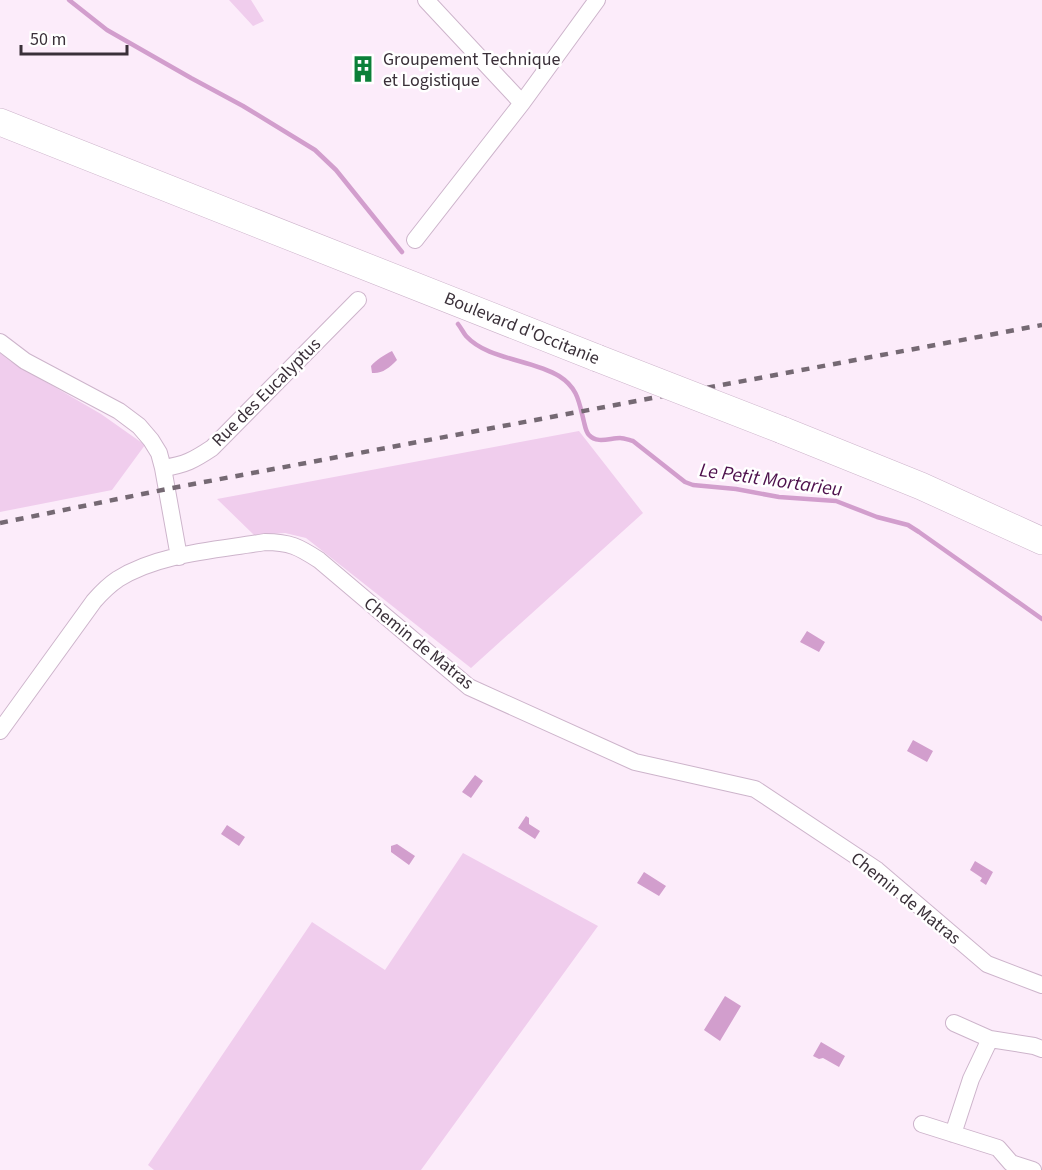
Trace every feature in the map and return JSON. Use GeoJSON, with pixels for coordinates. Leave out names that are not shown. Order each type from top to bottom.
{"type":"FeatureCollection","features":[{"type":"Feature","properties":{"kind":"main road","name":"Boulevard d'Occitanie"},"geometry":{"type":"LineString","coordinates":[[0,122],[782,430],[921,486],[1042,541]]}},
{"type":"Feature","properties":{"kind":"street"},"geometry":{"type":"LineString","coordinates":[[426,0],[522,103]]}},
{"type":"Feature","properties":{"kind":"street"},"geometry":{"type":"LineString","coordinates":[[415,240],[522,103],[597,0]]}},
{"type":"Feature","properties":{"kind":"street","name":"Rue des Eucalyptus"},"geometry":{"type":"LineString","coordinates":[[163,468],[181,466],[212,448],[358,300]]}},
{"type":"Feature","properties":{"kind":"street"},"geometry":{"type":"LineString","coordinates":[[0,342],[26,361],[118,411],[139,426],[151,440],[159,453],[163,468],[179,556]]}},
{"type":"Feature","properties":{"kind":"street","name":"Chemin de Matras"},"geometry":{"type":"LineString","coordinates":[[0,731],[94,601],[110,585],[130,572],[179,556],[265,542],[291,544],[319,560],[469,687],[634,762],[755,789],[877,870],[987,964],[1042,985]]}},
{"type":"Feature","properties":{"kind":"street"},"geometry":{"type":"LineString","coordinates":[[954,1023],[990,1039],[1042,1049]]}},
{"type":"Feature","properties":{"kind":"street"},"geometry":{"type":"LineString","coordinates":[[953,1134],[971,1079],[990,1039]]}},
{"type":"Feature","properties":{"kind":"street"},"geometry":{"type":"LineString","coordinates":[[922,1124],[998,1148],[1011,1163],[1033,1170]]}},
{"type":"Feature","properties":{"kind":"shaded area"},"geometry":{"type":"Polygon","coordinates":[[[229,0],[251,0],[264,21],[253,26],[229,0]]]}},
{"type":"Feature","properties":{"kind":"shaded area"},"geometry":{"type":"Polygon","coordinates":[[[392,351],[397,360],[385,370],[372,373],[371,366],[392,351]]]}},
{"type":"Feature","properties":{"kind":"shaded area"},"geometry":{"type":"Polygon","coordinates":[[[0,353],[101,414],[145,445],[112,490],[0,512],[0,353]]]}},
{"type":"Feature","properties":{"kind":"shaded area"},"geometry":{"type":"Polygon","coordinates":[[[579,431],[643,513],[471,668],[306,538],[285,533],[254,535],[217,499],[579,431]]]}},
{"type":"Feature","properties":{"kind":"shaded area"},"geometry":{"type":"Polygon","coordinates":[[[807,631],[825,642],[819,652],[800,642],[807,631]]]}},
{"type":"Feature","properties":{"kind":"shaded area"},"geometry":{"type":"Polygon","coordinates":[[[913,740],[933,751],[927,762],[907,751],[913,740]]]}},
{"type":"Feature","properties":{"kind":"shaded area"},"geometry":{"type":"Polygon","coordinates":[[[475,775],[483,781],[471,798],[462,792],[475,775]]]}},
{"type":"Feature","properties":{"kind":"shaded area"},"geometry":{"type":"Polygon","coordinates":[[[526,816],[529,818],[529,824],[540,831],[535,839],[518,828],[526,816]]]}},
{"type":"Feature","properties":{"kind":"shaded area"},"geometry":{"type":"Polygon","coordinates":[[[227,825],[245,837],[239,846],[221,834],[227,825]]]}},
{"type":"Feature","properties":{"kind":"shaded area"},"geometry":{"type":"Polygon","coordinates":[[[397,844],[415,856],[409,865],[391,852],[391,846],[397,844]]]}},
{"type":"Feature","properties":{"kind":"shaded area"},"geometry":{"type":"Polygon","coordinates":[[[463,853],[598,926],[421,1170],[154,1170],[148,1165],[312,922],[385,970],[463,853]]]}},
{"type":"Feature","properties":{"kind":"shaded area"},"geometry":{"type":"Polygon","coordinates":[[[975,861],[993,872],[986,885],[980,881],[982,878],[970,870],[975,861]]]}},
{"type":"Feature","properties":{"kind":"shaded area"},"geometry":{"type":"Polygon","coordinates":[[[644,872],[666,886],[659,896],[637,883],[644,872]]]}},
{"type":"Feature","properties":{"kind":"shaded area"},"geometry":{"type":"Polygon","coordinates":[[[725,996],[741,1006],[720,1041],[704,1030],[725,996]]]}},
{"type":"Feature","properties":{"kind":"shaded area"},"geometry":{"type":"Polygon","coordinates":[[[821,1042],[845,1056],[839,1067],[823,1058],[813,1056],[821,1042]]]}},
{"type":"Feature","properties":{"kind":"waterway","name":"Le Petit Mortarieu"},"geometry":{"type":"LineString","coordinates":[[69,0],[107,30],[243,106],[315,150],[336,170],[402,252]]}},
{"type":"Feature","properties":{"kind":"waterway","name":"Le Petit Mortarieu"},"geometry":{"type":"LineString","coordinates":[[458,324],[466,336],[486,350],[548,370],[570,385],[577,396],[586,431],[592,438],[600,440],[622,438],[633,441],[685,482],[693,485],[736,489],[779,497],[836,501],[877,517],[908,525],[1042,619]]}},
{"type":"Feature","properties":{"kind":"railway"},"geometry":{"type":"LineString","coordinates":[[0,523],[167,489],[1042,325]]}},
{"type":"Feature","properties":{"kind":"place","name":"Groupement Technique et Logistique"},"geometry":{"type":"Point","coordinates":[363,69]}}]}
